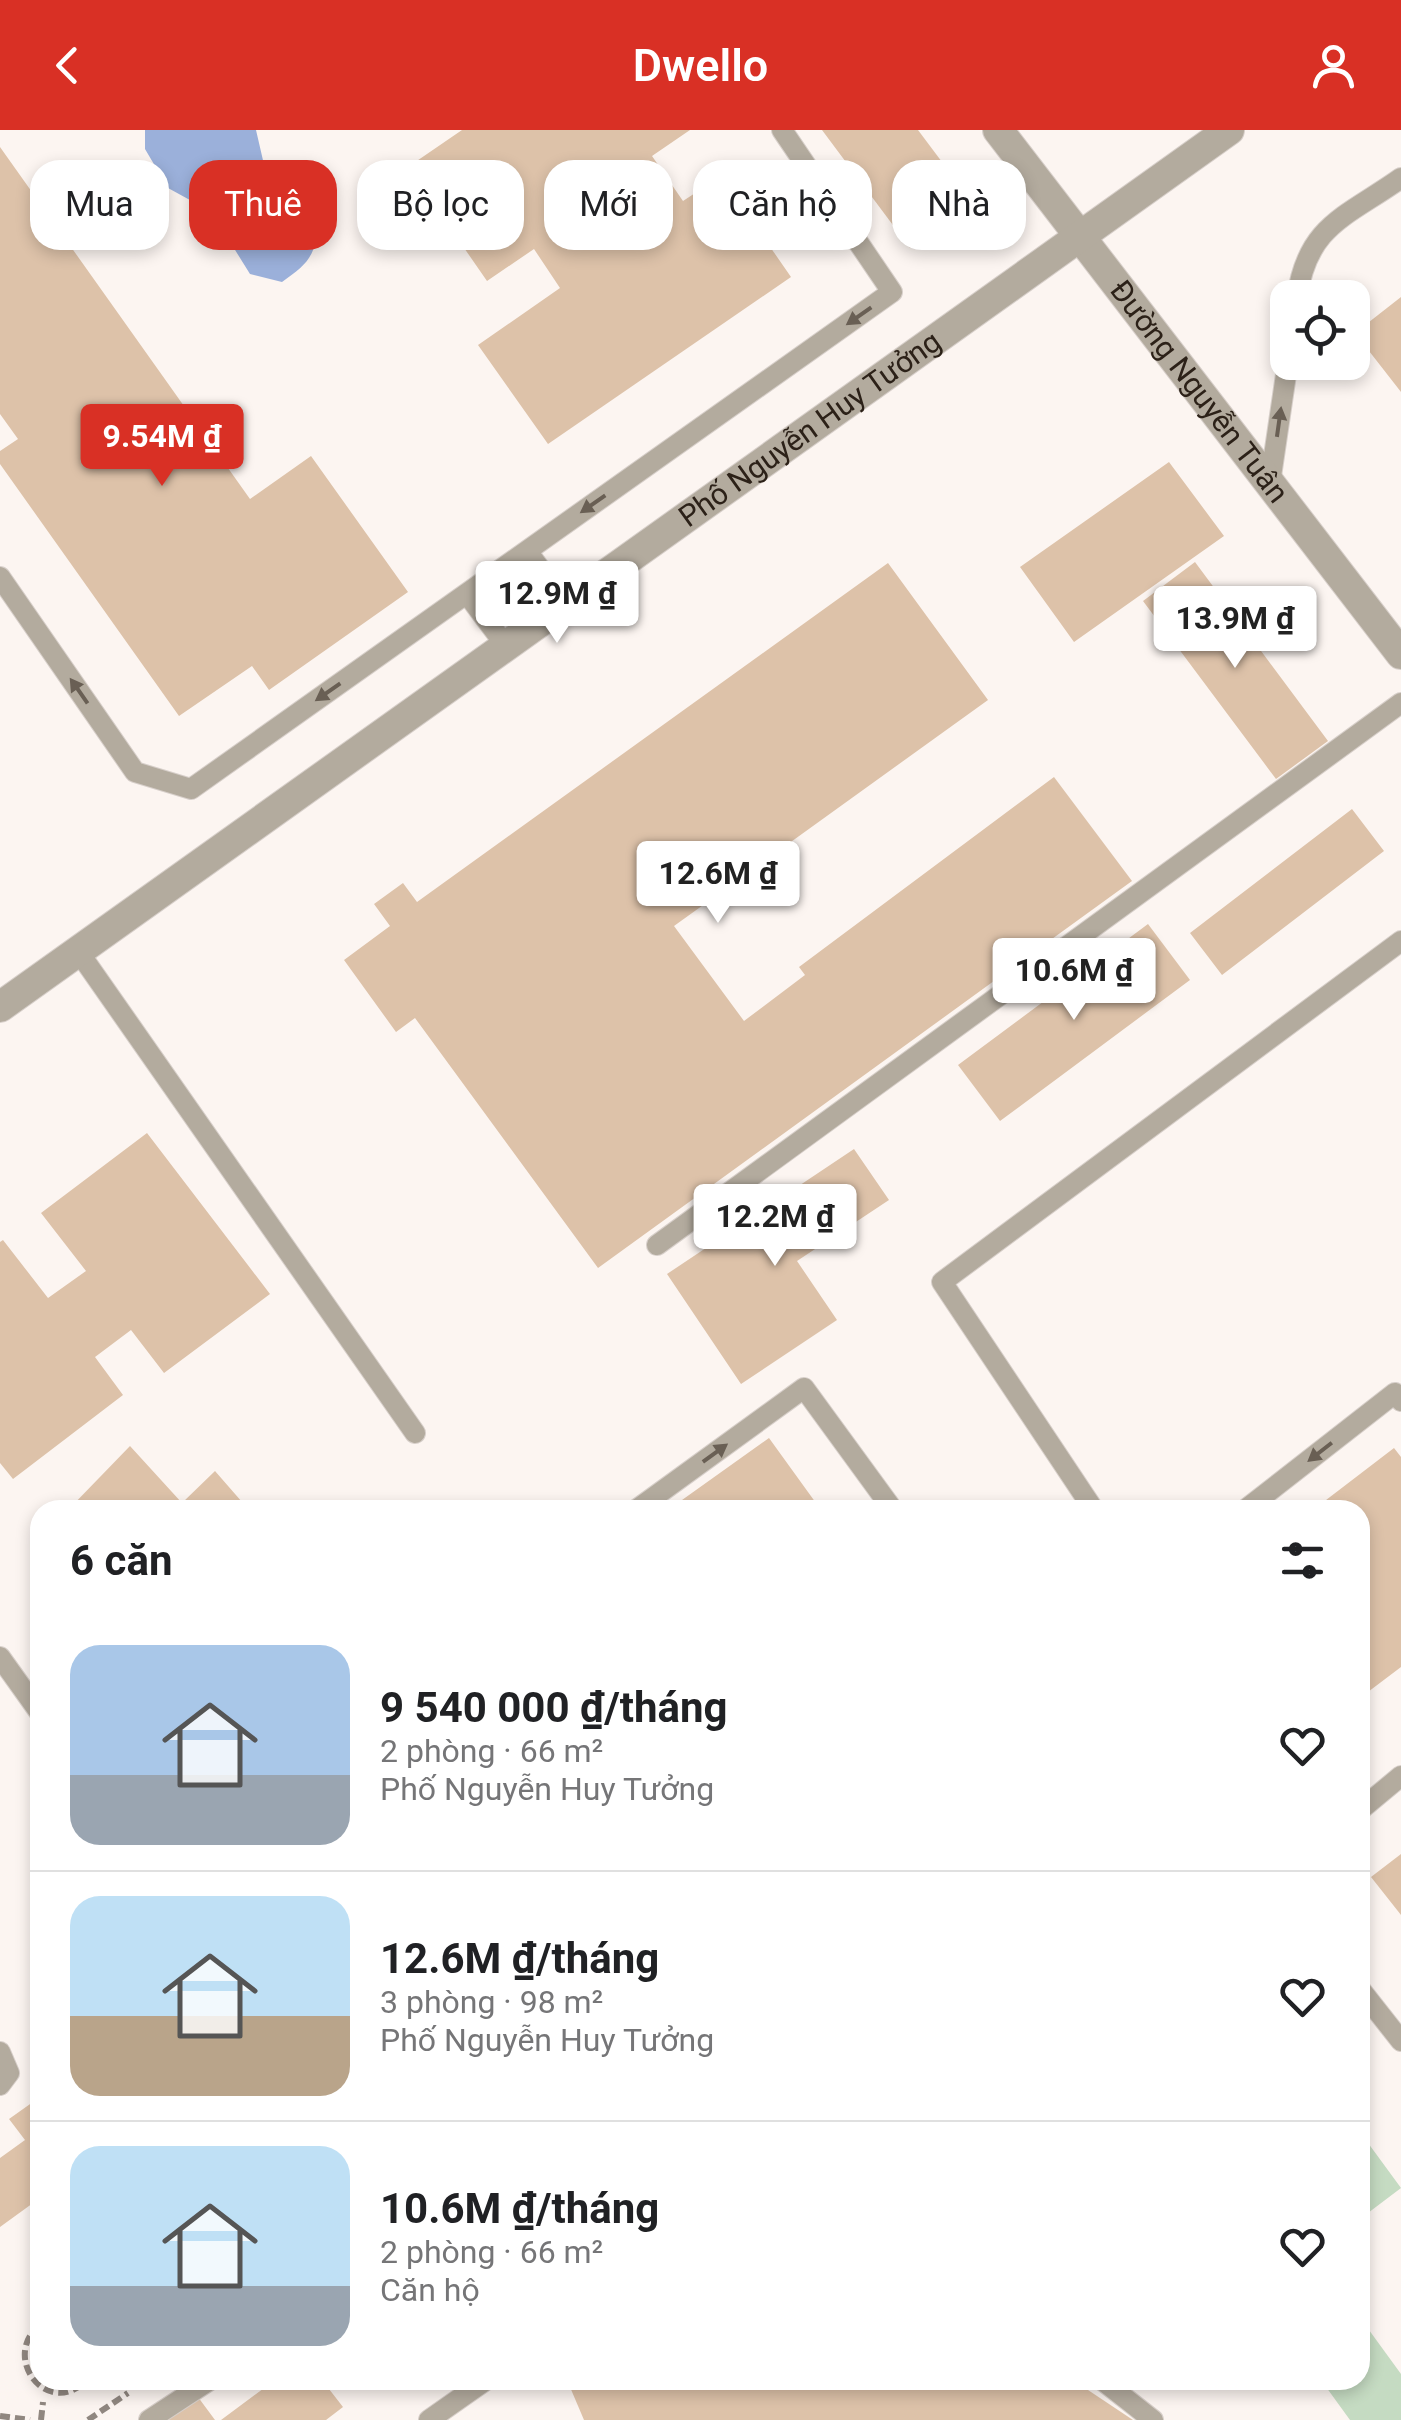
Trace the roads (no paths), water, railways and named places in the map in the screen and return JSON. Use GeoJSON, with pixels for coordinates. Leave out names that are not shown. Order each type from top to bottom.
{"type":"FeatureCollection","features":[{"type":"Feature","properties":{"kind":"street","name":"Đường Nguyễn Tuân"},"geometry":{"type":"LineString","coordinates":[[998,130],[1401,654]]}},
{"type":"Feature","properties":{"kind":"street","name":"Phố Nguyễn Huy Tưởng"},"geometry":{"type":"LineString","coordinates":[[0,1007],[1229,130]]}},
{"type":"Feature","properties":{"kind":"lane"},"geometry":{"type":"LineString","coordinates":[[0,578],[136,772],[190,789],[892,292],[782,130]]}},
{"type":"Feature","properties":{"kind":"lane"},"geometry":{"type":"LineString","coordinates":[[1300,280],[1314,239],[1401,178]]}},
{"type":"Feature","properties":{"kind":"lane"},"geometry":{"type":"LineString","coordinates":[[1270,483],[1285,380]]}},
{"type":"Feature","properties":{"kind":"lane"},"geometry":{"type":"LineString","coordinates":[[527,551],[565,603]]}},
{"type":"Feature","properties":{"kind":"lane"},"geometry":{"type":"LineString","coordinates":[[467,594],[506,646]]}},
{"type":"Feature","properties":{"kind":"lane"},"geometry":{"type":"LineString","coordinates":[[657,1245],[1401,703]]}},
{"type":"Feature","properties":{"kind":"lane"},"geometry":{"type":"LineString","coordinates":[[1087,1500],[942,1282],[1401,941]]}},
{"type":"Feature","properties":{"kind":"lane"},"geometry":{"type":"LineString","coordinates":[[78,950],[415,1433]]}},
{"type":"Feature","properties":{"kind":"lane"},"geometry":{"type":"LineString","coordinates":[[650,1500],[804,1388],[886,1500]]}},
{"type":"Feature","properties":{"kind":"lane"},"geometry":{"type":"LineString","coordinates":[[1258,1500],[1395,1393],[1401,1401]]}},
{"type":"Feature","properties":{"kind":"lane"},"geometry":{"type":"LineString","coordinates":[[0,1657],[30,1699]]}},
{"type":"Feature","properties":{"kind":"lane"},"geometry":{"type":"LineString","coordinates":[[1370,1802],[1401,1776]]}},
{"type":"Feature","properties":{"kind":"lane"},"geometry":{"type":"LineString","coordinates":[[1370,2002],[1401,2042]]}},
{"type":"Feature","properties":{"kind":"lane"},"geometry":{"type":"LineString","coordinates":[[0,2052],[8,2074],[0,2085]]}},
{"type":"Feature","properties":{"kind":"lane"},"geometry":{"type":"LineString","coordinates":[[150,2420],[195,2390]]}},
{"type":"Feature","properties":{"kind":"lane"},"geometry":{"type":"LineString","coordinates":[[429,2420],[472,2390]]}},
{"type":"Feature","properties":{"kind":"lane"},"geometry":{"type":"LineString","coordinates":[[1115,2390],[1153,2420]]}},
{"type":"Feature","properties":{"kind":"water"},"geometry":{"type":"Polygon","coordinates":[[[145,130],[256,130],[263,160],[189,160],[189,200],[169,189],[169,160],[151,160],[145,149],[145,130]]]}},
{"type":"Feature","properties":{"kind":"water"},"geometry":{"type":"Polygon","coordinates":[[[235,250],[312,250],[298,270],[282,282],[250,274],[235,250]]]}}]}
